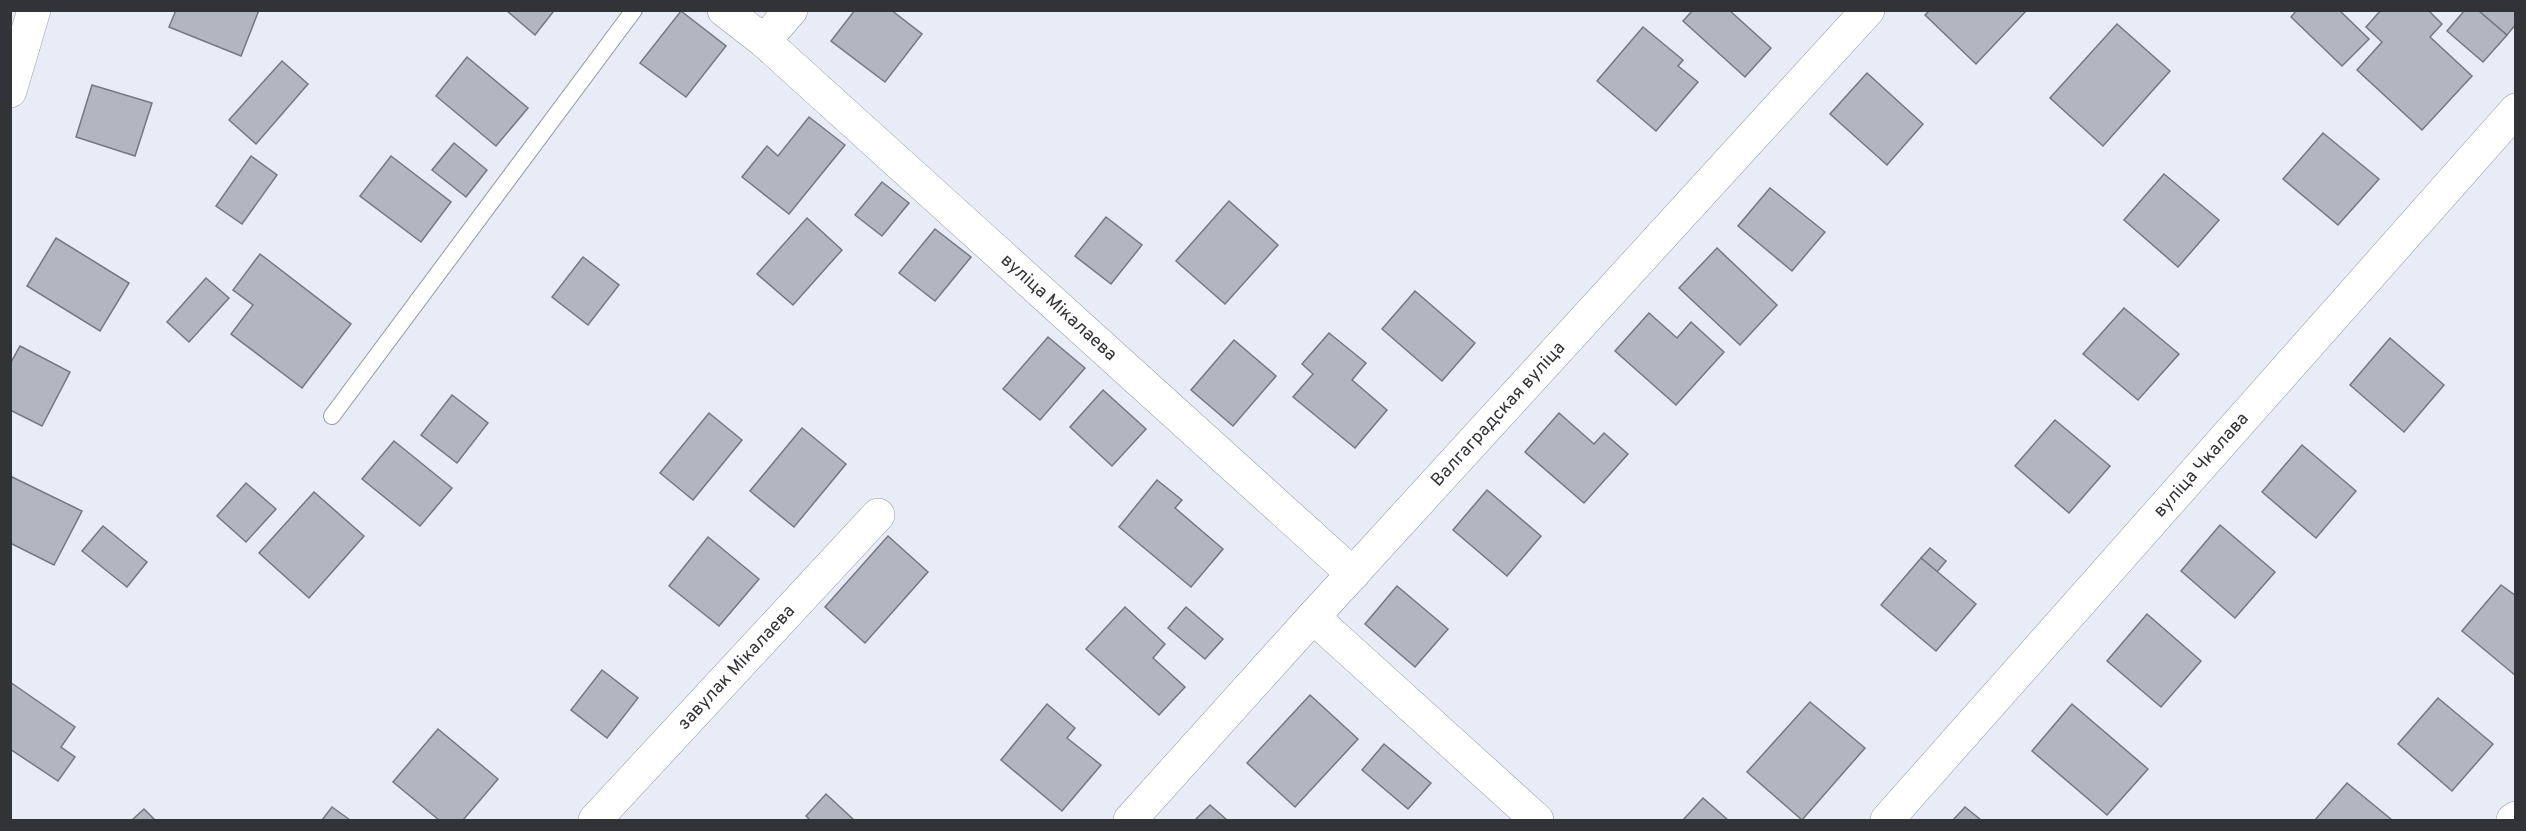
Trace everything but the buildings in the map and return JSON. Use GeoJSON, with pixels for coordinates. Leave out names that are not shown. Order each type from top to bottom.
{"type":"FeatureCollection","features":[{"type":"Feature","properties":{"kind":"street"},"geometry":{"type":"LineString","coordinates":[[10,92],[34,10]]}},
{"type":"Feature","properties":{"kind":"street","name":"вуліца Мікалаева"},"geometry":{"type":"LineString","coordinates":[[724,10],[764,41],[1353,574]]}},
{"type":"Feature","properties":{"kind":"street"},"geometry":{"type":"LineString","coordinates":[[764,41],[791,10]]}},
{"type":"Feature","properties":{"kind":"street","name":"Валгаградская вуліца"},"geometry":{"type":"LineString","coordinates":[[1130,820],[1868,10]]}},
{"type":"Feature","properties":{"kind":"street","name":"вуліца Чкалава"},"geometry":{"type":"LineString","coordinates":[[1887,820],[2516,110]]}},
{"type":"Feature","properties":{"kind":"street","name":"завулак Мікалаева"},"geometry":{"type":"LineString","coordinates":[[595,820],[878,515]]}},
{"type":"Feature","properties":{"kind":"street"},"geometry":{"type":"LineString","coordinates":[[1313,617],[1537,820]]}},
{"type":"Feature","properties":{"kind":"lane"},"geometry":{"type":"LineString","coordinates":[[332,416],[634,10]]}}]}
